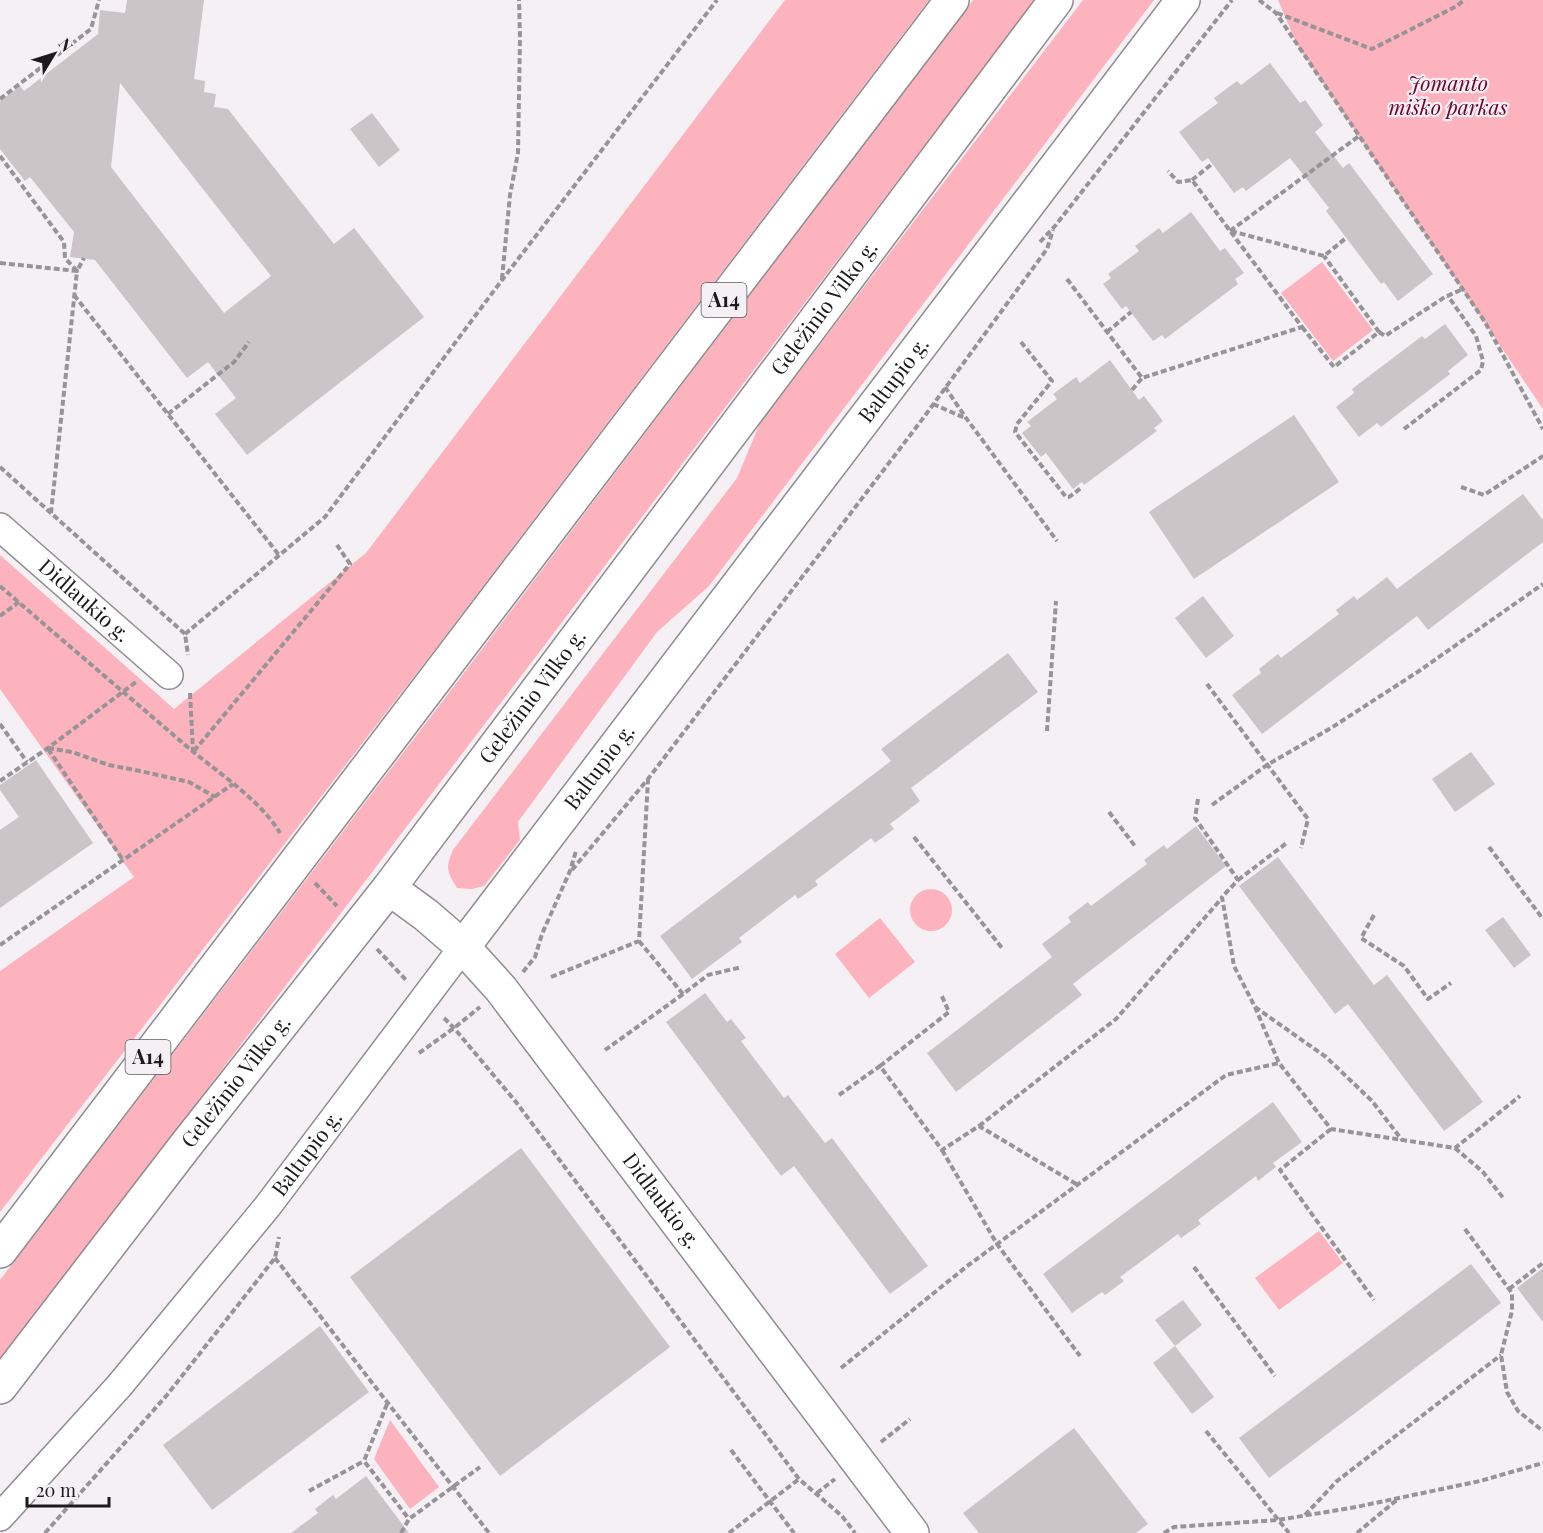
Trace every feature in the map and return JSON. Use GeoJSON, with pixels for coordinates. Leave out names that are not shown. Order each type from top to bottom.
{"type":"FeatureCollection","features":[{"type":"Feature","properties":{"kind":"main road","name":"A14"},"geometry":{"type":"LineString","coordinates":[[0,1251],[951,0]]}},
{"type":"Feature","properties":{"kind":"main road","name":"Geležinio Vilko g."},"geometry":{"type":"LineString","coordinates":[[0,1387],[186,1145],[390,888],[1056,0]]}},
{"type":"Feature","properties":{"kind":"main road","name":"Baltupio g."},"geometry":{"type":"LineString","coordinates":[[463,947],[1183,0]]}},
{"type":"Feature","properties":{"kind":"main road","name":"Didlaukio g."},"geometry":{"type":"LineString","coordinates":[[390,888],[463,947],[501,989],[912,1533]]}},
{"type":"Feature","properties":{"kind":"street","name":"Didlaukio g."},"geometry":{"type":"LineString","coordinates":[[0,527],[163,669]]}},
{"type":"Feature","properties":{"kind":"street","name":"Baltupio g."},"geometry":{"type":"LineString","coordinates":[[0,1517],[118,1386],[267,1208],[463,947]]}},
{"type":"Feature","properties":{"kind":"path"},"geometry":{"type":"LineString","coordinates":[[0,99],[91,28],[99,0]]}},
{"type":"Feature","properties":{"kind":"path"},"geometry":{"type":"LineString","coordinates":[[502,280],[510,195],[518,153],[519,0]]}},
{"type":"Feature","properties":{"kind":"path"},"geometry":{"type":"LineString","coordinates":[[185,634],[325,517],[502,280],[717,0]]}},
{"type":"Feature","properties":{"kind":"path"},"geometry":{"type":"LineString","coordinates":[[536,957],[542,934],[570,871],[648,779],[933,404],[1047,249],[1054,226],[1232,0]]}},
{"type":"Feature","properties":{"kind":"path"},"geometry":{"type":"LineString","coordinates":[[1259,0],[1276,13],[1372,49],[1457,6],[1464,0]]}},
{"type":"Feature","properties":{"kind":"path"},"geometry":{"type":"LineString","coordinates":[[1276,13],[1485,322],[1543,429]]}},
{"type":"Feature","properties":{"kind":"path"},"geometry":{"type":"LineString","coordinates":[[1230,231],[1359,136]]}},
{"type":"Feature","properties":{"kind":"path"},"geometry":{"type":"LineString","coordinates":[[0,156],[64,242],[65,258],[77,271]]}},
{"type":"Feature","properties":{"kind":"path"},"geometry":{"type":"LineString","coordinates":[[1168,171],[1178,182],[1192,180],[1212,164]]}},
{"type":"Feature","properties":{"kind":"path"},"geometry":{"type":"LineString","coordinates":[[1192,180],[1334,367],[1379,332]]}},
{"type":"Feature","properties":{"kind":"path"},"geometry":{"type":"LineString","coordinates":[[1230,231],[1324,256],[1379,332],[1385,336],[1463,289]]}},
{"type":"Feature","properties":{"kind":"path"},"geometry":{"type":"LineString","coordinates":[[1324,256],[1346,238]]}},
{"type":"Feature","properties":{"kind":"path"},"geometry":{"type":"LineString","coordinates":[[51,514],[77,271],[84,258]]}},
{"type":"Feature","properties":{"kind":"path"},"geometry":{"type":"LineString","coordinates":[[0,263],[77,271]]}},
{"type":"Feature","properties":{"kind":"path"},"geometry":{"type":"LineString","coordinates":[[1067,279],[1142,378]]}},
{"type":"Feature","properties":{"kind":"path"},"geometry":{"type":"LineString","coordinates":[[74,295],[279,555]]}},
{"type":"Feature","properties":{"kind":"path"},"geometry":{"type":"LineString","coordinates":[[1404,429],[1481,370],[1483,361],[1476,336],[1448,296]]}},
{"type":"Feature","properties":{"kind":"path"},"geometry":{"type":"LineString","coordinates":[[1107,332],[1131,312]]}},
{"type":"Feature","properties":{"kind":"path"},"geometry":{"type":"LineString","coordinates":[[1132,390],[1142,378],[1302,327]]}},
{"type":"Feature","properties":{"kind":"path"},"geometry":{"type":"LineString","coordinates":[[168,414],[234,362],[249,342]]}},
{"type":"Feature","properties":{"kind":"path"},"geometry":{"type":"LineString","coordinates":[[1021,342],[1052,381],[1017,424],[1015,432],[1066,497],[1082,488]]}},
{"type":"Feature","properties":{"kind":"path"},"geometry":{"type":"LineString","coordinates":[[945,387],[1057,541]]}},
{"type":"Feature","properties":{"kind":"path"},"geometry":{"type":"LineString","coordinates":[[933,404],[966,418]]}},
{"type":"Feature","properties":{"kind":"path"},"geometry":{"type":"LineString","coordinates":[[1461,487],[1484,495],[1543,456]]}},
{"type":"Feature","properties":{"kind":"path"},"geometry":{"type":"LineString","coordinates":[[193,752],[350,564],[337,545]]}},
{"type":"Feature","properties":{"kind":"path"},"geometry":{"type":"LineString","coordinates":[[1212,805],[1267,765],[1331,728],[1419,671],[1543,584]]}},
{"type":"Feature","properties":{"kind":"path"},"geometry":{"type":"LineString","coordinates":[[0,586],[253,801],[274,824],[297,862],[358,930],[454,1028],[516,1102],[799,1479],[842,1516],[855,1533]]}},
{"type":"Feature","properties":{"kind":"path"},"geometry":{"type":"LineString","coordinates":[[1047,731],[1056,601]]}},
{"type":"Feature","properties":{"kind":"path"},"geometry":{"type":"LineString","coordinates":[[0,616],[19,602]]}},
{"type":"Feature","properties":{"kind":"path"},"geometry":{"type":"LineString","coordinates":[[0,782],[123,692],[163,669]]}},
{"type":"Feature","properties":{"kind":"path"},"geometry":{"type":"LineString","coordinates":[[1207,684],[1308,819],[1301,848]]}},
{"type":"Feature","properties":{"kind":"path"},"geometry":{"type":"LineString","coordinates":[[0,724],[27,762]]}},
{"type":"Feature","properties":{"kind":"path"},"geometry":{"type":"LineString","coordinates":[[48,748],[72,752],[109,765],[189,782],[215,797]]}},
{"type":"Feature","properties":{"kind":"path"},"geometry":{"type":"LineString","coordinates":[[48,748],[123,860]]}},
{"type":"Feature","properties":{"kind":"path"},"geometry":{"type":"LineString","coordinates":[[648,779],[639,941],[683,994]]}},
{"type":"Feature","properties":{"kind":"path"},"geometry":{"type":"LineString","coordinates":[[0,945],[233,784]]}},
{"type":"Feature","properties":{"kind":"path"},"geometry":{"type":"LineString","coordinates":[[1198,799],[1195,818],[1238,880]]}},
{"type":"Feature","properties":{"kind":"path"},"geometry":{"type":"LineString","coordinates":[[1109,812],[1135,846]]}},
{"type":"Feature","properties":{"kind":"path"},"geometry":{"type":"LineString","coordinates":[[914,837],[1002,948]]}},
{"type":"Feature","properties":{"kind":"path"},"geometry":{"type":"LineString","coordinates":[[942,1150],[979,1126],[1116,1019],[1238,880],[1288,842]]}},
{"type":"Feature","properties":{"kind":"path"},"geometry":{"type":"LineString","coordinates":[[1489,847],[1543,919]]}},
{"type":"Feature","properties":{"kind":"path"},"geometry":{"type":"LineString","coordinates":[[1222,897],[1234,966],[1279,1063],[1331,1129],[1455,1148],[1483,1172],[1503,1200]]}},
{"type":"Feature","properties":{"kind":"path"},"geometry":{"type":"LineString","coordinates":[[1374,915],[1361,938],[1404,966],[1428,999],[1451,983]]}},
{"type":"Feature","properties":{"kind":"path"},"geometry":{"type":"LineString","coordinates":[[551,977],[639,941]]}},
{"type":"Feature","properties":{"kind":"path"},"geometry":{"type":"LineString","coordinates":[[605,1050],[708,975],[742,967]]}},
{"type":"Feature","properties":{"kind":"path"},"geometry":{"type":"LineString","coordinates":[[839,1095],[948,1012],[941,994]]}},
{"type":"Feature","properties":{"kind":"path"},"geometry":{"type":"LineString","coordinates":[[1255,1007],[1326,1057],[1372,1101],[1403,1140]]}},
{"type":"Feature","properties":{"kind":"path"},"geometry":{"type":"LineString","coordinates":[[841,1368],[966,1267],[1226,1075],[1279,1063]]}},
{"type":"Feature","properties":{"kind":"path"},"geometry":{"type":"LineString","coordinates":[[880,1066],[942,1150],[997,1244],[1080,1356]]}},
{"type":"Feature","properties":{"kind":"path"},"geometry":{"type":"LineString","coordinates":[[1455,1148],[1520,1096]]}},
{"type":"Feature","properties":{"kind":"path"},"geometry":{"type":"LineString","coordinates":[[979,1126],[1078,1185]]}},
{"type":"Feature","properties":{"kind":"path"},"geometry":{"type":"LineString","coordinates":[[1331,1129],[1280,1170],[1374,1300]]}},
{"type":"Feature","properties":{"kind":"path"},"geometry":{"type":"LineString","coordinates":[[1465,1229],[1512,1293],[1512,1311],[1501,1355],[1507,1392],[1518,1411],[1543,1431]]}},
{"type":"Feature","properties":{"kind":"path"},"geometry":{"type":"LineString","coordinates":[[45,1533],[167,1395],[275,1258],[279,1236]]}},
{"type":"Feature","properties":{"kind":"path"},"geometry":{"type":"LineString","coordinates":[[275,1258],[489,1533]]}},
{"type":"Feature","properties":{"kind":"path"},"geometry":{"type":"LineString","coordinates":[[1509,1289],[1543,1263]]}},
{"type":"Feature","properties":{"kind":"path"},"geometry":{"type":"LineString","coordinates":[[1194,1267],[1275,1376]]}},
{"type":"Feature","properties":{"kind":"path"},"geometry":{"type":"LineString","coordinates":[[1304,1516],[1337,1481],[1501,1355]]}},
{"type":"Feature","properties":{"kind":"path"},"geometry":{"type":"LineString","coordinates":[[309,1491],[364,1461],[388,1403]]}},
{"type":"Feature","properties":{"kind":"path"},"geometry":{"type":"LineString","coordinates":[[892,1433],[910,1419]]}},
{"type":"Feature","properties":{"kind":"path"},"geometry":{"type":"LineString","coordinates":[[1206,1431],[1289,1533]]}},
{"type":"Feature","properties":{"kind":"path"},"geometry":{"type":"LineString","coordinates":[[731,1450],[794,1533]]}},
{"type":"Feature","properties":{"kind":"path"},"geometry":{"type":"LineString","coordinates":[[364,1461],[409,1519]]}},
{"type":"Feature","properties":{"kind":"path"},"geometry":{"type":"LineString","coordinates":[[1164,1533],[1174,1527],[1278,1520],[1356,1507],[1480,1481],[1543,1463]]}},
{"type":"Feature","properties":{"kind":"path"},"geometry":{"type":"LineString","coordinates":[[400,1533],[409,1519],[480,1467]]}},
{"type":"Feature","properties":{"kind":"path"},"geometry":{"type":"LineString","coordinates":[[729,1533],[799,1479]]}},
{"type":"Feature","properties":{"kind":"path"},"geometry":{"type":"LineString","coordinates":[[1357,1533],[1399,1498]]}},
{"type":"Feature","properties":{"kind":"green space"},"geometry":{"type":"Polygon","coordinates":[[[785,0],[929,0],[436,648],[0,1212],[0,971],[134,877],[0,689],[0,555],[174,709],[366,553],[785,0]]]}},
{"type":"Feature","properties":{"kind":"green space"},"geometry":{"type":"Polygon","coordinates":[[[973,0],[1035,0],[157,1155],[0,1358],[0,1280],[445,698],[973,0]]]}},
{"type":"Feature","properties":{"kind":"green space"},"geometry":{"type":"Polygon","coordinates":[[[1083,0],[1154,0],[709,586],[657,632],[518,822],[520,840],[484,886],[472,889],[457,888],[448,870],[453,850],[737,478],[760,423],[1083,0]]]}},
{"type":"Feature","properties":{"kind":"green space","name":"Jomanto miško parkas"},"geometry":{"type":"Polygon","coordinates":[[[1278,0],[1543,0],[1543,409],[1297,45],[1278,0]]]}},
{"type":"Feature","properties":{"kind":"green space"},"geometry":{"type":"Polygon","coordinates":[[[1322,262],[1373,330],[1333,361],[1281,293],[1322,262]]]}},
{"type":"Feature","properties":{"kind":"green space"},"geometry":{"type":"Polygon","coordinates":[[[931,889],[946,895],[952,910],[946,925],[931,931],[916,925],[910,910],[916,895],[931,889]]]}},
{"type":"Feature","properties":{"kind":"green space"},"geometry":{"type":"Polygon","coordinates":[[[880,918],[915,962],[869,998],[835,954],[880,918]]]}},
{"type":"Feature","properties":{"kind":"green space"},"geometry":{"type":"Polygon","coordinates":[[[1319,1231],[1343,1263],[1279,1310],[1255,1278],[1319,1231]]]}},
{"type":"Feature","properties":{"kind":"green space"},"geometry":{"type":"Polygon","coordinates":[[[390,1420],[439,1487],[410,1509],[374,1459],[390,1420]]]}},
{"type":"Feature","properties":{"kind":"building"},"geometry":{"type":"Polygon","coordinates":[[[127,0],[204,0],[194,79],[205,81],[204,92],[216,94],[214,107],[228,109],[334,244],[354,228],[424,317],[247,455],[215,414],[236,398],[208,362],[187,378],[95,260],[70,257],[74,232],[30,177],[25,181],[0,149],[0,101],[20,86],[24,91],[98,34],[100,10],[125,13],[127,0]],[[120,83],[111,167],[224,313],[271,276],[120,83]]]}},
{"type":"Feature","properties":{"kind":"building"},"geometry":{"type":"Polygon","coordinates":[[[1270,63],[1300,103],[1305,100],[1323,125],[1315,132],[1343,168],[1349,163],[1433,274],[1398,301],[1384,282],[1381,284],[1326,211],[1329,208],[1290,158],[1246,191],[1243,187],[1234,193],[1208,158],[1202,162],[1179,132],[1218,103],[1214,98],[1237,81],[1241,85],[1270,63]]]}},
{"type":"Feature","properties":{"kind":"building"},"geometry":{"type":"Polygon","coordinates":[[[372,113],[400,150],[379,167],[350,129],[372,113]]]}},
{"type":"Feature","properties":{"kind":"building"},"geometry":{"type":"Polygon","coordinates":[[[1191,212],[1220,251],[1225,248],[1244,273],[1235,279],[1238,284],[1165,339],[1162,335],[1153,341],[1126,306],[1122,309],[1103,284],[1111,278],[1108,274],[1139,251],[1135,246],[1159,228],[1163,233],[1191,212]]]}},
{"type":"Feature","properties":{"kind":"building"},"geometry":{"type":"Polygon","coordinates":[[[1445,324],[1468,355],[1448,371],[1450,374],[1381,427],[1377,423],[1359,437],[1336,407],[1354,393],[1352,389],[1422,336],[1425,339],[1445,324]]]}},
{"type":"Feature","properties":{"kind":"building"},"geometry":{"type":"Polygon","coordinates":[[[1110,360],[1139,400],[1144,396],[1163,421],[1154,428],[1157,431],[1084,485],[1082,482],[1073,489],[1046,453],[1041,457],[1022,433],[1031,426],[1027,422],[1057,399],[1053,394],[1076,377],[1080,383],[1110,360]]]}},
{"type":"Feature","properties":{"kind":"building"},"geometry":{"type":"Polygon","coordinates":[[[1294,415],[1339,482],[1194,579],[1149,512],[1294,415]]]}},
{"type":"Feature","properties":{"kind":"building"},"geometry":{"type":"Polygon","coordinates":[[[1523,494],[1543,520],[1543,542],[1428,630],[1417,616],[1262,734],[1232,695],[1261,673],[1259,669],[1278,654],[1281,658],[1339,614],[1336,610],[1354,596],[1357,600],[1387,577],[1397,589],[1523,494]]]}},
{"type":"Feature","properties":{"kind":"building"},"geometry":{"type":"Polygon","coordinates":[[[1203,596],[1234,636],[1206,658],[1175,618],[1203,596]]]}},
{"type":"Feature","properties":{"kind":"building"},"geometry":{"type":"Polygon","coordinates":[[[1008,653],[1038,692],[911,788],[920,801],[890,824],[894,829],[875,843],[871,838],[815,881],[818,885],[798,899],[795,895],[739,938],[742,942],[692,979],[660,936],[891,761],[881,749],[1008,653]]]}},
{"type":"Feature","properties":{"kind":"building"},"geometry":{"type":"Polygon","coordinates":[[[1471,752],[1495,784],[1455,812],[1432,779],[1471,752]]]}},
{"type":"Feature","properties":{"kind":"building"},"geometry":{"type":"Polygon","coordinates":[[[36,760],[93,843],[0,908],[0,830],[19,817],[0,790],[0,785],[36,760]]]}},
{"type":"Feature","properties":{"kind":"building"},"geometry":{"type":"Polygon","coordinates":[[[1196,826],[1226,866],[1073,984],[1082,995],[956,1092],[927,1053],[1052,957],[1042,944],[1071,922],[1068,917],[1088,902],[1091,906],[1147,864],[1144,860],[1164,845],[1167,849],[1196,826]]]}},
{"type":"Feature","properties":{"kind":"building"},"geometry":{"type":"Polygon","coordinates":[[[1278,857],[1374,985],[1387,975],[1483,1102],[1444,1131],[1348,1004],[1335,1014],[1239,886],[1278,857]]]}},
{"type":"Feature","properties":{"kind":"building"},"geometry":{"type":"Polygon","coordinates":[[[1503,917],[1531,955],[1514,968],[1485,930],[1503,917]]]}},
{"type":"Feature","properties":{"kind":"building"},"geometry":{"type":"Polygon","coordinates":[[[705,993],[727,1022],[731,1019],[746,1038],[741,1041],[784,1098],[788,1095],[825,1143],[832,1138],[928,1266],[890,1294],[794,1166],[781,1176],[666,1022],[705,993]]]}},
{"type":"Feature","properties":{"kind":"building"},"geometry":{"type":"Polygon","coordinates":[[[1273,1102],[1302,1142],[1273,1163],[1276,1167],[1258,1181],[1256,1176],[1198,1220],[1201,1224],[1181,1238],[1178,1234],[1120,1277],[1124,1281],[1105,1295],[1102,1292],[1072,1313],[1043,1274],[1273,1102]]]}},
{"type":"Feature","properties":{"kind":"building"},"geometry":{"type":"Polygon","coordinates":[[[521,1148],[670,1347],[500,1476],[350,1277],[521,1148]]]}},
{"type":"Feature","properties":{"kind":"building"},"geometry":{"type":"Polygon","coordinates":[[[1471,1264],[1501,1303],[1269,1478],[1239,1438],[1471,1264]]]}},
{"type":"Feature","properties":{"kind":"building"},"geometry":{"type":"Polygon","coordinates":[[[1543,1268],[1543,1322],[1517,1288],[1543,1268]]]}},
{"type":"Feature","properties":{"kind":"building"},"geometry":{"type":"Polygon","coordinates":[[[1183,1300],[1202,1325],[1175,1346],[1155,1320],[1183,1300]]]}},
{"type":"Feature","properties":{"kind":"building"},"geometry":{"type":"Polygon","coordinates":[[[320,1326],[369,1392],[212,1510],[163,1445],[320,1326]]]}},
{"type":"Feature","properties":{"kind":"building"},"geometry":{"type":"Polygon","coordinates":[[[1175,1346],[1214,1397],[1192,1414],[1153,1363],[1175,1346]]]}},
{"type":"Feature","properties":{"kind":"building"},"geometry":{"type":"Polygon","coordinates":[[[1074,1428],[1148,1524],[1136,1533],[979,1533],[963,1513],[1074,1428]]]}},
{"type":"Feature","properties":{"kind":"building"},"geometry":{"type":"Polygon","coordinates":[[[366,1476],[409,1533],[291,1533],[318,1513],[315,1509],[333,1495],[336,1499],[366,1476]]]}}]}
